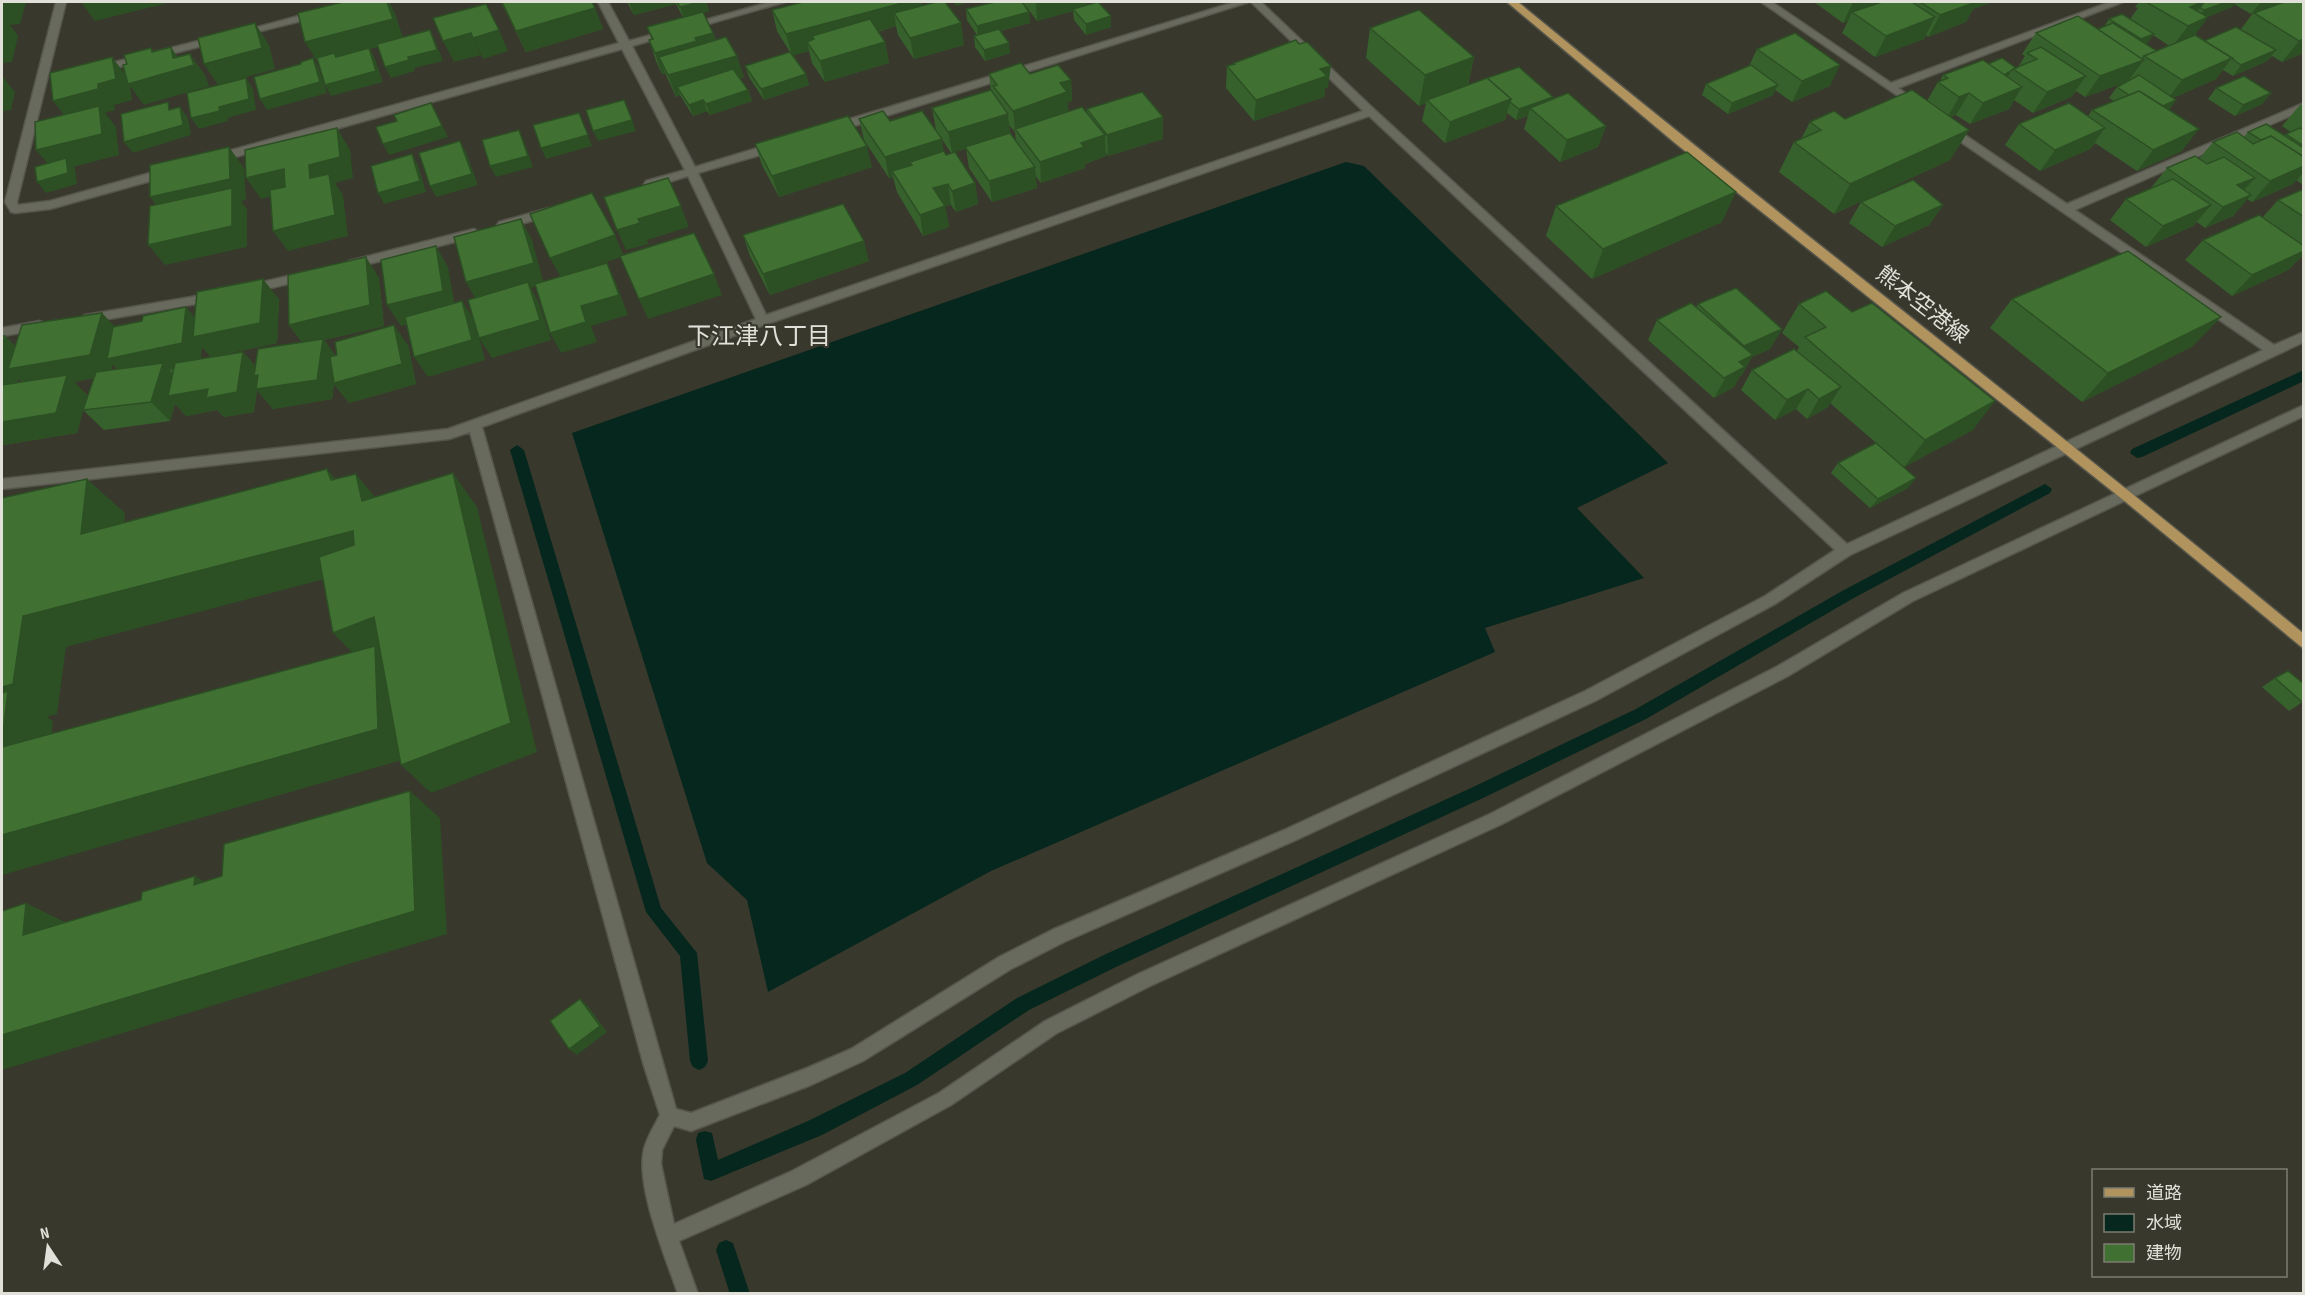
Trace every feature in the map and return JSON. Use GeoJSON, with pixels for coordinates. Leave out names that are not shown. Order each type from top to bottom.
{"type":"FeatureCollection","features":[{"type":"Feature","properties":{"kind":"main road","name":"熊本空港線"},"geometry":{"type":"LineString","coordinates":[[1512,2],[1679,140],[2069,448],[2304,643]]}},
{"type":"Feature","properties":{"kind":"street"},"geometry":{"type":"LineString","coordinates":[[62,2],[46,82],[12,195],[11,202],[15,208],[50,205],[177,170]]}},
{"type":"Feature","properties":{"kind":"street"},"geometry":{"type":"LineString","coordinates":[[603,2],[692,172],[763,321]]}},
{"type":"Feature","properties":{"kind":"street"},"geometry":{"type":"LineString","coordinates":[[200,163],[780,2]]}},
{"type":"Feature","properties":{"kind":"street"},"geometry":{"type":"LineString","coordinates":[[828,130],[1244,2]]}},
{"type":"Feature","properties":{"kind":"street"},"geometry":{"type":"LineString","coordinates":[[1256,2],[1371,112],[1845,551]]}},
{"type":"Feature","properties":{"kind":"street"},"geometry":{"type":"LineString","coordinates":[[1766,2],[2064,210],[2273,351]]}},
{"type":"Feature","properties":{"kind":"street"},"geometry":{"type":"LineString","coordinates":[[1890,87],[2118,2]]}},
{"type":"Feature","properties":{"kind":"street"},"geometry":{"type":"LineString","coordinates":[[87,72],[329,10]]}},
{"type":"Feature","properties":{"kind":"street"},"geometry":{"type":"LineString","coordinates":[[2064,210],[2304,106]]}},
{"type":"Feature","properties":{"kind":"street"},"geometry":{"type":"LineString","coordinates":[[2,484],[450,434],[763,321],[1371,112]]}},
{"type":"Feature","properties":{"kind":"street"},"geometry":{"type":"LineString","coordinates":[[637,187],[794,140]]}},
{"type":"Feature","properties":{"kind":"street"},"geometry":{"type":"LineString","coordinates":[[70,321],[236,292],[559,209]]}},
{"type":"Feature","properties":{"kind":"street"},"geometry":{"type":"LineString","coordinates":[[2,332],[47,324]]}},
{"type":"Feature","properties":{"kind":"street"},"geometry":{"type":"LineString","coordinates":[[669,1116],[691,1122],[811,1076],[857,1055],[1005,963],[1058,936],[1290,835],[1590,696],[1770,600],[1845,551],[2304,336]]}},
{"type":"Feature","properties":{"kind":"street"},"geometry":{"type":"LineString","coordinates":[[668,1236],[799,1178],[934,1104],[1051,1027],[1144,980],[1496,819],[1773,676],[1908,597],[2304,410]]}},
{"type":"Feature","properties":{"kind":"street"},"geometry":{"type":"LineString","coordinates":[[476,426],[653,1066],[669,1116],[653,1150],[652,1166],[668,1236],[688,1293]]}},
{"type":"Feature","properties":{"kind":"water"},"geometry":{"type":"Polygon","coordinates":[[[1346,162],[1364,166],[1668,463],[1577,508],[1644,578],[1485,628],[1495,652],[991,871],[768,992],[747,900],[707,863],[572,433],[1346,162]]]}},
{"type":"Feature","properties":{"kind":"building"},"geometry":{"type":"Polygon","coordinates":[[[343,2],[387,2],[393,19],[305,42],[298,13],[343,2]]]}},
{"type":"Feature","properties":{"kind":"building"},"geometry":{"type":"Polygon","coordinates":[[[502,2],[592,2],[595,8],[516,31],[502,2]]]}},
{"type":"Feature","properties":{"kind":"building"},"geometry":{"type":"Polygon","coordinates":[[[677,2],[700,2],[680,7],[677,2]]]}},
{"type":"Feature","properties":{"kind":"building"},"geometry":{"type":"Polygon","coordinates":[[[803,2],[906,2],[786,34],[772,10],[803,2]]]}},
{"type":"Feature","properties":{"kind":"building"},"geometry":{"type":"Polygon","coordinates":[[[936,2],[945,2],[961,23],[910,38],[894,13],[936,2]]]}},
{"type":"Feature","properties":{"kind":"building"},"geometry":{"type":"Polygon","coordinates":[[[995,2],[1022,2],[1029,12],[977,26],[966,9],[995,2]]]}},
{"type":"Feature","properties":{"kind":"building"},"geometry":{"type":"Polygon","coordinates":[[[1098,2],[1111,16],[1086,24],[1073,9],[1098,2]]]}},
{"type":"Feature","properties":{"kind":"building"},"geometry":{"type":"Polygon","coordinates":[[[1882,2],[1912,2],[1935,17],[1886,36],[1852,12],[1882,2]]]}},
{"type":"Feature","properties":{"kind":"building"},"geometry":{"type":"Polygon","coordinates":[[[1920,2],[1976,2],[1940,15],[1920,2]]]}},
{"type":"Feature","properties":{"kind":"building"},"geometry":{"type":"Polygon","coordinates":[[[2146,2],[2202,2],[2190,7],[2208,17],[2188,26],[2146,2]]]}},
{"type":"Feature","properties":{"kind":"building"},"geometry":{"type":"Polygon","coordinates":[[[2204,2],[2227,2],[2204,10],[2200,8],[2204,2]]]}},
{"type":"Feature","properties":{"kind":"building"},"geometry":{"type":"Polygon","coordinates":[[[2284,2],[2304,2],[2304,39],[2299,41],[2254,13],[2284,2]]]}},
{"type":"Feature","properties":{"kind":"building"},"geometry":{"type":"Polygon","coordinates":[[[486,4],[499,30],[473,38],[471,33],[443,41],[433,18],[486,4]]]}},
{"type":"Feature","properties":{"kind":"building"},"geometry":{"type":"Polygon","coordinates":[[[1419,10],[1474,57],[1425,75],[1370,28],[1419,10]]]}},
{"type":"Feature","properties":{"kind":"building"},"geometry":{"type":"Polygon","coordinates":[[[703,12],[713,33],[695,38],[697,41],[655,53],[649,40],[653,39],[647,27],[703,12]]]}},
{"type":"Feature","properties":{"kind":"building"},"geometry":{"type":"Polygon","coordinates":[[[2122,14],[2154,34],[2141,39],[2109,19],[2122,14]]]}},
{"type":"Feature","properties":{"kind":"building"},"geometry":{"type":"Polygon","coordinates":[[[2078,16],[2144,60],[2100,76],[2036,33],[2078,16]]]}},
{"type":"Feature","properties":{"kind":"building"},"geometry":{"type":"Polygon","coordinates":[[[870,19],[885,42],[820,61],[807,42],[814,39],[812,36],[870,19]]]}},
{"type":"Feature","properties":{"kind":"building"},"geometry":{"type":"Polygon","coordinates":[[[255,23],[262,48],[204,64],[198,38],[255,23]]]}},
{"type":"Feature","properties":{"kind":"building"},"geometry":{"type":"Polygon","coordinates":[[[2113,23],[2157,51],[2142,59],[2098,29],[2113,23]]]}},
{"type":"Feature","properties":{"kind":"building"},"geometry":{"type":"Polygon","coordinates":[[[2236,27],[2276,50],[2241,65],[2204,41],[2236,27]]]}},
{"type":"Feature","properties":{"kind":"building"},"geometry":{"type":"Polygon","coordinates":[[[999,29],[1009,43],[984,50],[974,36],[999,29]]]}},
{"type":"Feature","properties":{"kind":"building"},"geometry":{"type":"Polygon","coordinates":[[[430,30],[437,50],[408,57],[409,60],[385,67],[377,44],[430,30]]]}},
{"type":"Feature","properties":{"kind":"building"},"geometry":{"type":"Polygon","coordinates":[[[1795,33],[1840,65],[1802,81],[1757,49],[1795,33]]]}},
{"type":"Feature","properties":{"kind":"building"},"geometry":{"type":"Polygon","coordinates":[[[2195,35],[2232,58],[2182,80],[2144,56],[2195,35]]]}},
{"type":"Feature","properties":{"kind":"building"},"geometry":{"type":"Polygon","coordinates":[[[726,37],[737,56],[668,75],[659,57],[726,37]]]}},
{"type":"Feature","properties":{"kind":"building"},"geometry":{"type":"Polygon","coordinates":[[[1296,40],[1299,44],[1307,42],[1331,66],[1320,69],[1327,76],[1256,100],[1227,66],[1235,64],[1296,40]]]}},
{"type":"Feature","properties":{"kind":"building"},"geometry":{"type":"Polygon","coordinates":[[[171,47],[173,58],[190,54],[194,65],[128,84],[123,65],[127,64],[124,55],[151,48],[152,52],[171,47]]]}},
{"type":"Feature","properties":{"kind":"building"},"geometry":{"type":"Polygon","coordinates":[[[2041,47],[2086,76],[2047,92],[2013,69],[2037,59],[2027,53],[2041,47]]]}},
{"type":"Feature","properties":{"kind":"building"},"geometry":{"type":"Polygon","coordinates":[[[369,48],[376,71],[325,85],[317,58],[334,53],[336,57],[369,48]]]}},
{"type":"Feature","properties":{"kind":"building"},"geometry":{"type":"Polygon","coordinates":[[[790,52],[806,74],[761,89],[745,66],[790,52]]]}},
{"type":"Feature","properties":{"kind":"building"},"geometry":{"type":"Polygon","coordinates":[[[112,57],[116,79],[98,84],[98,89],[53,101],[50,73],[112,57]]]}},
{"type":"Feature","properties":{"kind":"building"},"geometry":{"type":"Polygon","coordinates":[[[313,58],[320,82],[260,99],[254,77],[301,64],[313,58]]]}},
{"type":"Feature","properties":{"kind":"building"},"geometry":{"type":"Polygon","coordinates":[[[2002,58],[2016,68],[2004,75],[1988,64],[2002,58]]]}},
{"type":"Feature","properties":{"kind":"building"},"geometry":{"type":"Polygon","coordinates":[[[1983,60],[2022,87],[1983,103],[1969,93],[1959,97],[1938,82],[1948,78],[1943,75],[1983,60]]]}},
{"type":"Feature","properties":{"kind":"building"},"geometry":{"type":"Polygon","coordinates":[[[1021,63],[1030,74],[1058,65],[1071,80],[1060,83],[1067,92],[1013,111],[993,86],[997,85],[989,74],[1021,63]]]}},
{"type":"Feature","properties":{"kind":"building"},"geometry":{"type":"Polygon","coordinates":[[[1751,65],[1778,85],[1732,103],[1706,84],[1751,65]]]}},
{"type":"Feature","properties":{"kind":"building"},"geometry":{"type":"Polygon","coordinates":[[[1519,67],[1553,97],[1519,109],[1487,78],[1519,67]]]}},
{"type":"Feature","properties":{"kind":"building"},"geometry":{"type":"Polygon","coordinates":[[[733,69],[748,90],[706,104],[703,100],[689,105],[677,87],[733,69]]]}},
{"type":"Feature","properties":{"kind":"building"},"geometry":{"type":"Polygon","coordinates":[[[2139,75],[2176,100],[2163,106],[2139,91],[2129,95],[2117,87],[2139,75]]]}},
{"type":"Feature","properties":{"kind":"building"},"geometry":{"type":"Polygon","coordinates":[[[2244,76],[2271,93],[2243,105],[2216,88],[2244,76]]]}},
{"type":"Feature","properties":{"kind":"building"},"geometry":{"type":"Polygon","coordinates":[[[246,78],[249,99],[219,107],[220,111],[191,118],[187,93],[246,78]]]}},
{"type":"Feature","properties":{"kind":"building"},"geometry":{"type":"Polygon","coordinates":[[[1487,78],[1511,99],[1450,122],[1427,100],[1487,78]]]}},
{"type":"Feature","properties":{"kind":"building"},"geometry":{"type":"Polygon","coordinates":[[[991,90],[1008,114],[948,132],[932,108],[991,90]]]}},
{"type":"Feature","properties":{"kind":"building"},"geometry":{"type":"Polygon","coordinates":[[[1912,90],[1969,130],[1850,184],[1794,142],[1821,130],[1810,122],[1834,111],[1845,119],[1912,90]]]}},
{"type":"Feature","properties":{"kind":"building"},"geometry":{"type":"Polygon","coordinates":[[[2139,91],[2199,129],[2153,150],[2092,110],[2139,91]]]}},
{"type":"Feature","properties":{"kind":"building"},"geometry":{"type":"Polygon","coordinates":[[[1142,92],[1163,117],[1107,135],[1087,109],[1142,92]]]}},
{"type":"Feature","properties":{"kind":"building"},"geometry":{"type":"Polygon","coordinates":[[[1568,93],[1606,126],[1567,140],[1530,108],[1568,93]]]}},
{"type":"Feature","properties":{"kind":"building"},"geometry":{"type":"Polygon","coordinates":[[[624,100],[632,120],[593,131],[586,110],[624,100]]]}},
{"type":"Feature","properties":{"kind":"building"},"geometry":{"type":"Polygon","coordinates":[[[168,102],[169,110],[180,107],[183,125],[124,142],[121,114],[168,102]]]}},
{"type":"Feature","properties":{"kind":"building"},"geometry":{"type":"Polygon","coordinates":[[[431,103],[442,126],[383,144],[376,127],[397,121],[394,115],[431,103]]]}},
{"type":"Feature","properties":{"kind":"building"},"geometry":{"type":"Polygon","coordinates":[[[2069,103],[2105,128],[2055,150],[2019,124],[2069,103]]]}},
{"type":"Feature","properties":{"kind":"building"},"geometry":{"type":"Polygon","coordinates":[[[99,106],[102,134],[36,150],[35,122],[99,106]]]}},
{"type":"Feature","properties":{"kind":"building"},"geometry":{"type":"Polygon","coordinates":[[[1082,107],[1105,135],[1081,143],[1084,147],[1040,162],[1015,129],[1082,107]]]}},
{"type":"Feature","properties":{"kind":"building"},"geometry":{"type":"Polygon","coordinates":[[[883,111],[890,121],[922,111],[942,139],[885,157],[859,119],[883,111]]]}},
{"type":"Feature","properties":{"kind":"building"},"geometry":{"type":"Polygon","coordinates":[[[579,113],[588,135],[541,148],[533,125],[579,113]]]}},
{"type":"Feature","properties":{"kind":"building"},"geometry":{"type":"Polygon","coordinates":[[[848,116],[867,146],[772,176],[755,144],[848,116]]]}},
{"type":"Feature","properties":{"kind":"building"},"geometry":{"type":"Polygon","coordinates":[[[2266,124],[2304,148],[2304,157],[2271,136],[2261,140],[2248,132],[2266,124]]]}},
{"type":"Feature","properties":{"kind":"building"},"geometry":{"type":"Polygon","coordinates":[[[337,128],[340,157],[309,165],[310,178],[329,174],[335,215],[273,231],[270,190],[285,187],[284,169],[246,178],[245,150],[337,128]]]}},
{"type":"Feature","properties":{"kind":"building"},"geometry":{"type":"Polygon","coordinates":[[[2300,128],[2304,130],[2304,146],[2286,134],[2300,128]]]}},
{"type":"Feature","properties":{"kind":"building"},"geometry":{"type":"Polygon","coordinates":[[[519,130],[528,156],[490,166],[482,140],[519,130]]]}},
{"type":"Feature","properties":{"kind":"building"},"geometry":{"type":"Polygon","coordinates":[[[2237,132],[2253,144],[2271,136],[2304,157],[2304,166],[2270,181],[2213,142],[2237,132]]]}},
{"type":"Feature","properties":{"kind":"building"},"geometry":{"type":"Polygon","coordinates":[[[1010,133],[1035,167],[989,181],[965,147],[1010,133]]]}},
{"type":"Feature","properties":{"kind":"building"},"geometry":{"type":"Polygon","coordinates":[[[460,141],[472,174],[430,186],[419,153],[460,141]]]}},
{"type":"Feature","properties":{"kind":"building"},"geometry":{"type":"Polygon","coordinates":[[[229,147],[230,179],[150,197],[150,165],[229,147]]]}},
{"type":"Feature","properties":{"kind":"building"},"geometry":{"type":"Polygon","coordinates":[[[944,151],[946,155],[955,152],[975,183],[952,191],[948,184],[933,188],[945,206],[920,215],[892,171],[912,165],[910,162],[944,151]]]}},
{"type":"Feature","properties":{"kind":"building"},"geometry":{"type":"Polygon","coordinates":[[[1687,152],[1736,192],[1603,249],[1556,206],[1687,152]]]}},
{"type":"Feature","properties":{"kind":"building"},"geometry":{"type":"Polygon","coordinates":[[[412,154],[420,181],[378,193],[371,166],[412,154]]]}},
{"type":"Feature","properties":{"kind":"building"},"geometry":{"type":"Polygon","coordinates":[[[2195,156],[2207,164],[2224,157],[2255,178],[2237,185],[2251,195],[2223,207],[2167,168],[2195,156]]]}},
{"type":"Feature","properties":{"kind":"building"},"geometry":{"type":"Polygon","coordinates":[[[66,158],[68,173],[37,182],[35,167],[66,158]]]}},
{"type":"Feature","properties":{"kind":"building"},"geometry":{"type":"Polygon","coordinates":[[[668,178],[681,206],[638,219],[640,223],[617,230],[604,197],[668,178]]]}},
{"type":"Feature","properties":{"kind":"building"},"geometry":{"type":"Polygon","coordinates":[[[2173,179],[2211,205],[2163,226],[2126,199],[2173,179]]]}},
{"type":"Feature","properties":{"kind":"building"},"geometry":{"type":"Polygon","coordinates":[[[1913,180],[1943,205],[1895,226],[1861,202],[1913,180]]]}},
{"type":"Feature","properties":{"kind":"building"},"geometry":{"type":"Polygon","coordinates":[[[232,188],[232,226],[148,245],[150,206],[232,188]]]}},
{"type":"Feature","properties":{"kind":"building"},"geometry":{"type":"Polygon","coordinates":[[[2304,189],[2304,217],[2278,200],[2304,189]]]}},
{"type":"Feature","properties":{"kind":"building"},"geometry":{"type":"Polygon","coordinates":[[[592,193],[615,235],[550,258],[530,214],[592,193]]]}},
{"type":"Feature","properties":{"kind":"building"},"geometry":{"type":"Polygon","coordinates":[[[843,204],[864,241],[763,274],[743,235],[843,204]]]}},
{"type":"Feature","properties":{"kind":"building"},"geometry":{"type":"Polygon","coordinates":[[[2259,215],[2304,246],[2304,251],[2252,275],[2203,240],[2259,215]]]}},
{"type":"Feature","properties":{"kind":"building"},"geometry":{"type":"Polygon","coordinates":[[[521,219],[534,263],[466,282],[454,237],[521,219]]]}},
{"type":"Feature","properties":{"kind":"building"},"geometry":{"type":"Polygon","coordinates":[[[694,233],[714,274],[639,299],[620,256],[694,233]]]}},
{"type":"Feature","properties":{"kind":"building"},"geometry":{"type":"Polygon","coordinates":[[[436,246],[443,291],[387,305],[381,260],[436,246]]]}},
{"type":"Feature","properties":{"kind":"building"},"geometry":{"type":"Polygon","coordinates":[[[2128,251],[2221,317],[2108,373],[2012,299],[2128,251]]]}},
{"type":"Feature","properties":{"kind":"building"},"geometry":{"type":"Polygon","coordinates":[[[366,257],[370,305],[289,325],[288,275],[366,257]]]}},
{"type":"Feature","properties":{"kind":"building"},"geometry":{"type":"Polygon","coordinates":[[[607,263],[619,295],[581,306],[586,322],[550,333],[535,284],[607,263]]]}},
{"type":"Feature","properties":{"kind":"building"},"geometry":{"type":"Polygon","coordinates":[[[263,279],[260,323],[193,337],[197,292],[263,279]]]}},
{"type":"Feature","properties":{"kind":"building"},"geometry":{"type":"Polygon","coordinates":[[[528,282],[540,320],[479,338],[468,300],[528,282]]]}},
{"type":"Feature","properties":{"kind":"building"},"geometry":{"type":"Polygon","coordinates":[[[1736,288],[1782,329],[1744,346],[1698,304],[1736,288]]]}},
{"type":"Feature","properties":{"kind":"building"},"geometry":{"type":"Polygon","coordinates":[[[1826,291],[1852,312],[1872,303],[1995,401],[1925,440],[1805,337],[1826,327],[1799,304],[1826,291]]]}},
{"type":"Feature","properties":{"kind":"building"},"geometry":{"type":"Polygon","coordinates":[[[462,301],[472,340],[414,357],[405,317],[462,301]]]}},
{"type":"Feature","properties":{"kind":"building"},"geometry":{"type":"Polygon","coordinates":[[[1691,303],[1753,355],[1739,362],[1745,367],[1724,378],[1657,320],[1691,303]]]}},
{"type":"Feature","properties":{"kind":"building"},"geometry":{"type":"Polygon","coordinates":[[[186,307],[182,343],[107,359],[113,327],[142,321],[143,316],[186,307]]]}},
{"type":"Feature","properties":{"kind":"building"},"geometry":{"type":"Polygon","coordinates":[[[102,313],[90,355],[8,369],[22,325],[102,313]]]}},
{"type":"Feature","properties":{"kind":"building"},"geometry":{"type":"Polygon","coordinates":[[[394,325],[402,364],[334,383],[330,357],[337,355],[335,342],[394,325]]]}},
{"type":"Feature","properties":{"kind":"building"},"geometry":{"type":"Polygon","coordinates":[[[323,339],[317,380],[256,389],[258,375],[254,376],[258,349],[323,339]]]}},
{"type":"Feature","properties":{"kind":"building"},"geometry":{"type":"Polygon","coordinates":[[[1794,349],[1841,387],[1819,399],[1808,389],[1787,400],[1752,370],[1794,349]]]}},
{"type":"Feature","properties":{"kind":"building"},"geometry":{"type":"Polygon","coordinates":[[[243,352],[237,392],[206,398],[208,389],[168,396],[175,363],[243,352]]]}},
{"type":"Feature","properties":{"kind":"building"},"geometry":{"type":"Polygon","coordinates":[[[163,363],[151,402],[83,410],[96,372],[163,363]]]}},
{"type":"Feature","properties":{"kind":"building"},"geometry":{"type":"Polygon","coordinates":[[[67,375],[56,413],[2,422],[2,385],[67,375]]]}},
{"type":"Feature","properties":{"kind":"building"},"geometry":{"type":"Polygon","coordinates":[[[1876,443],[1916,478],[1878,499],[1838,463],[1876,443]]]}},
{"type":"Feature","properties":{"kind":"building"},"geometry":{"type":"Polygon","coordinates":[[[327,469],[331,480],[356,474],[362,501],[453,473],[511,723],[401,765],[374,617],[333,633],[319,557],[354,545],[353,531],[23,616],[13,684],[2,687],[2,498],[87,479],[81,534],[327,469]]]}},
{"type":"Feature","properties":{"kind":"building"},"geometry":{"type":"Polygon","coordinates":[[[375,646],[378,729],[2,835],[2,747],[375,646]]]}},
{"type":"Feature","properties":{"kind":"building"},"geometry":{"type":"Polygon","coordinates":[[[2288,671],[2304,684],[2304,701],[2302,702],[2275,678],[2288,671]]]}},
{"type":"Feature","properties":{"kind":"building"},"geometry":{"type":"Polygon","coordinates":[[[8,691],[2,740],[2,693],[8,691]]]}},
{"type":"Feature","properties":{"kind":"building"},"geometry":{"type":"Polygon","coordinates":[[[410,791],[415,911],[2,1035],[2,911],[26,903],[23,935],[141,900],[142,892],[195,876],[194,885],[222,876],[224,844],[410,791]]]}},
{"type":"Feature","properties":{"kind":"building"},"geometry":{"type":"Polygon","coordinates":[[[580,999],[600,1026],[569,1049],[550,1021],[580,999]]]}},
{"type":"Feature","properties":{"kind":"waterway"},"geometry":{"type":"LineString","coordinates":[[2137,453],[2304,375]]}},
{"type":"Feature","properties":{"kind":"waterway"},"geometry":{"type":"LineString","coordinates":[[517,450],[654,912],[688,953],[699,1061]]}},
{"type":"Feature","properties":{"kind":"waterway"},"geometry":{"type":"LineString","coordinates":[[705,1140],[711,1172],[815,1128],[911,1079],[1023,1004],[1112,960],[1477,793],[1641,714],[1847,595],[2045,489]]}},
{"type":"Feature","properties":{"kind":"waterway"},"geometry":{"type":"LineString","coordinates":[[726,1250],[740,1294]]}},
{"type":"Feature","properties":{"kind":"district","name":"下江津八丁目"},"geometry":{"type":"Point","coordinates":[759,336]}}]}
